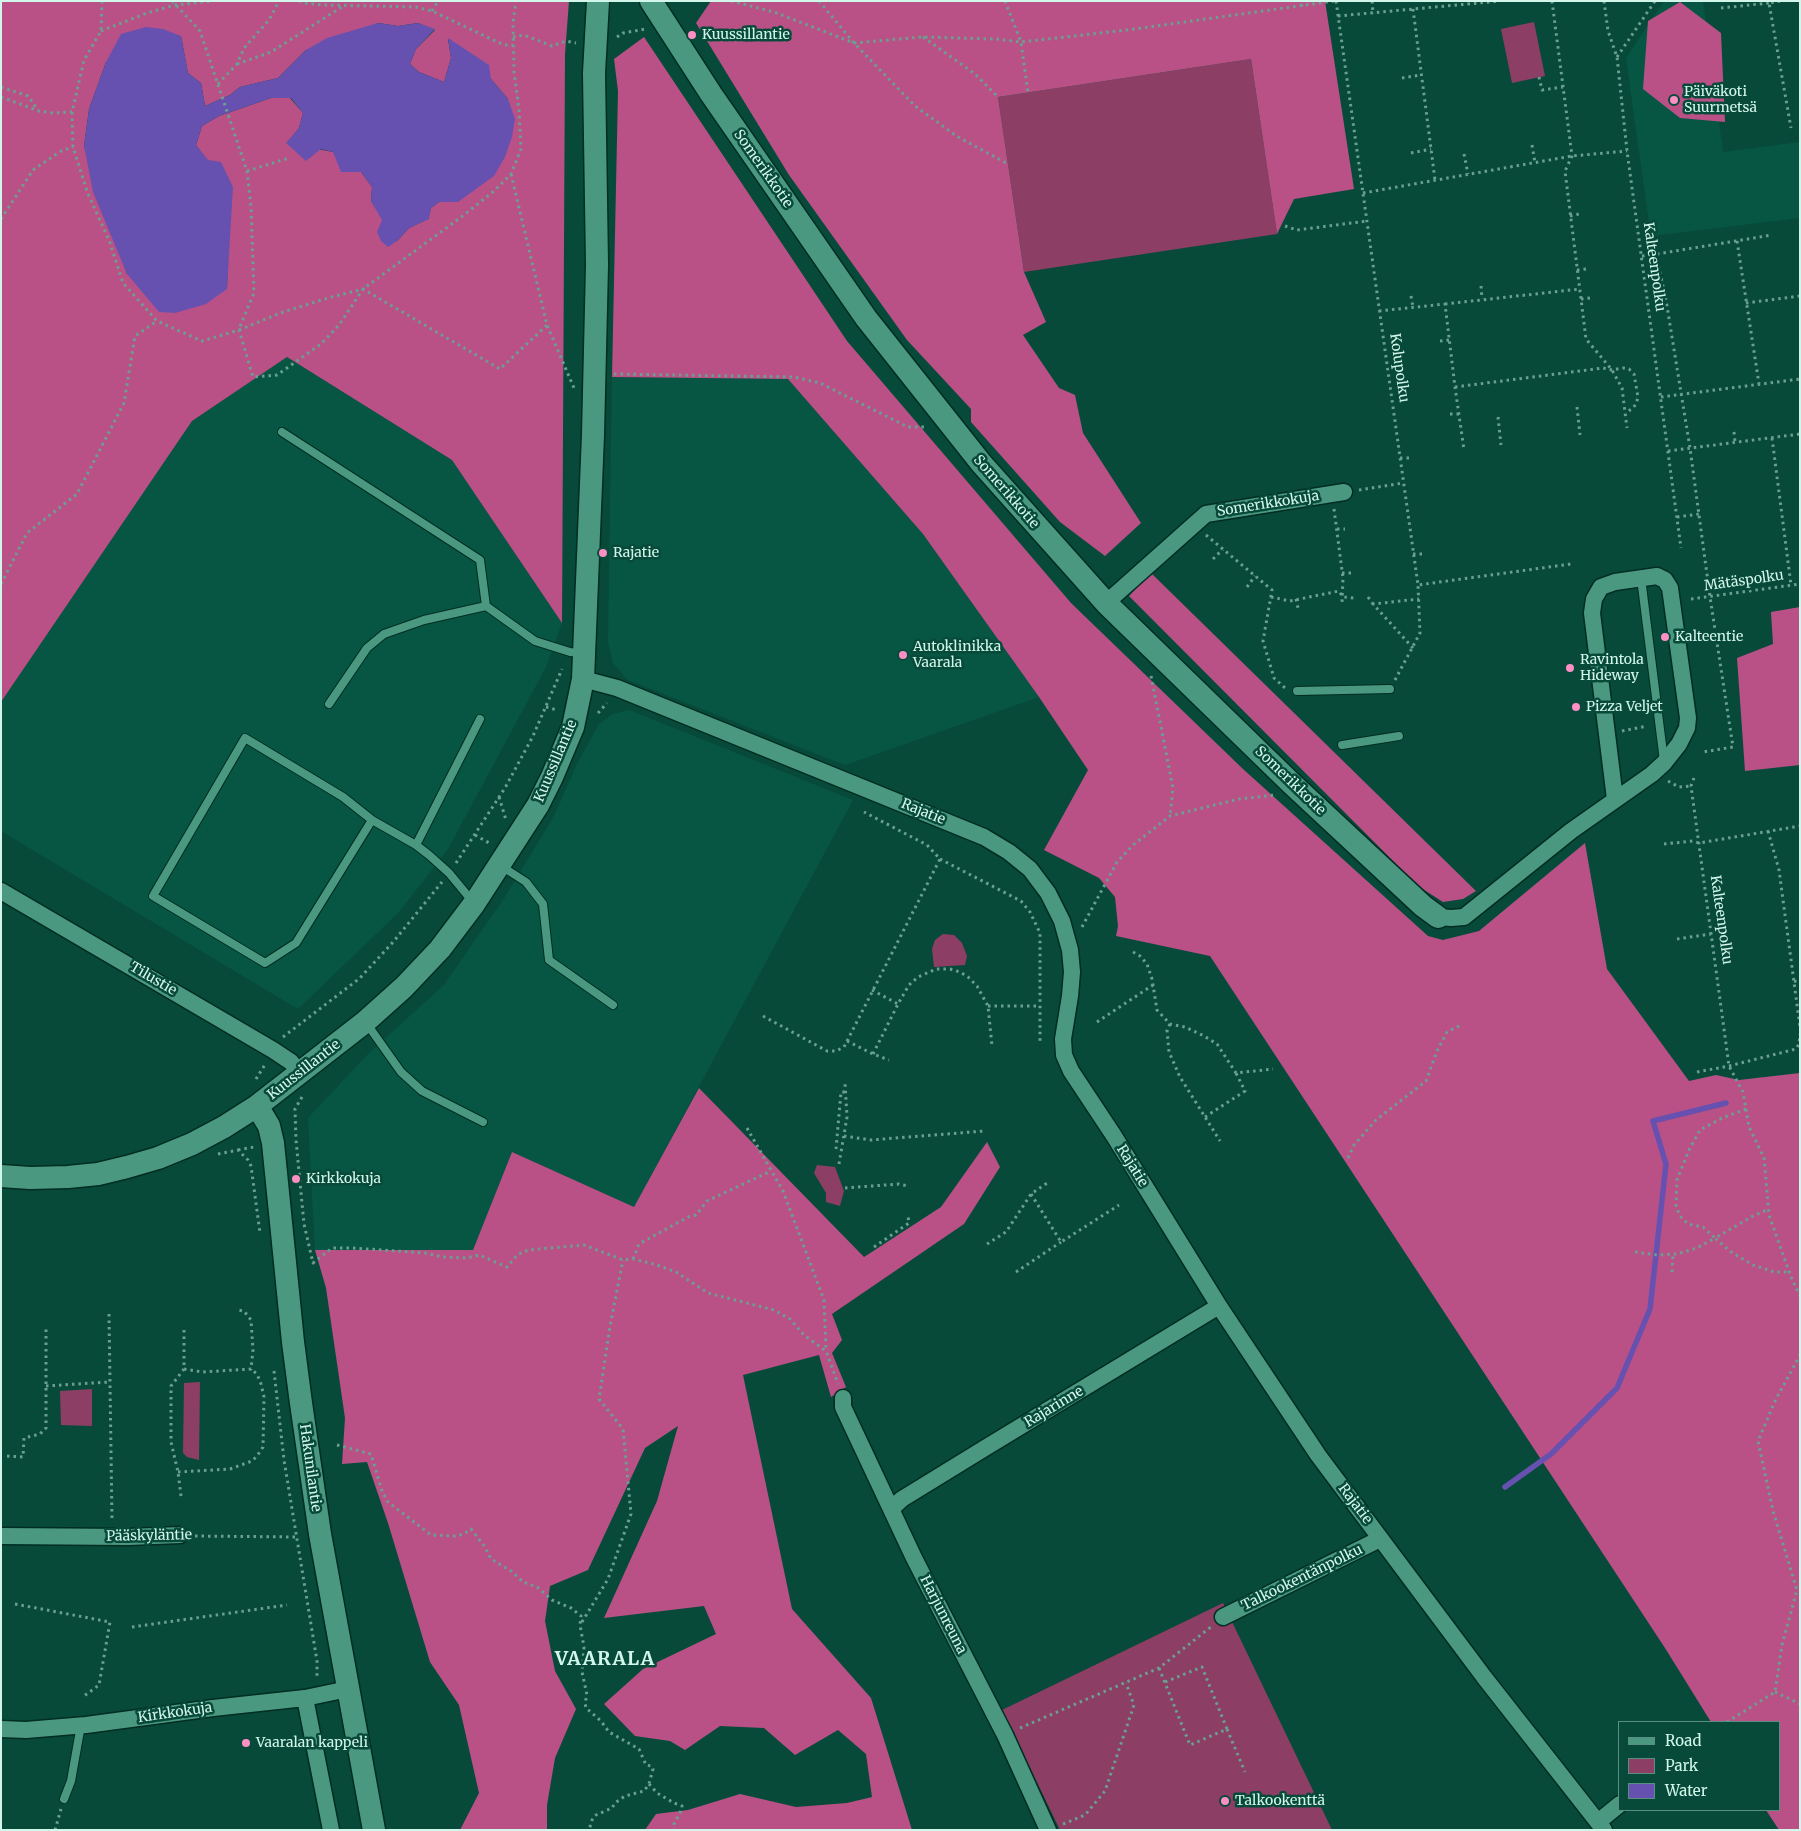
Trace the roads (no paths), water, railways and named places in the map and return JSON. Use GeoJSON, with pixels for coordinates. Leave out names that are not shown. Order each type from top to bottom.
{"type":"FeatureCollection","features":[{"type":"Feature","properties":{"kind":"main road","name":"Kuussillantie"},"geometry":{"type":"LineString","coordinates":[[1,1176],[30,1178],[98,1174],[158,1158],[192,1144],[303,1082],[365,1022],[404,988],[440,949],[474,904],[496,855],[538,805],[573,727],[583,680],[597,265],[594,73],[598,1]]}},
{"type":"Feature","properties":{"kind":"main road","name":"Somerikkotie"},"geometry":{"type":"LineString","coordinates":[[651,1],[711,94],[861,310],[981,463],[1106,603],[1145,642],[1291,783],[1423,906],[1438,917]]}},
{"type":"Feature","properties":{"kind":"main road","name":"Hakunilantie"},"geometry":{"type":"LineString","coordinates":[[257,1106],[269,1126],[273,1143],[293,1342],[320,1534],[374,1830]]}},
{"type":"Feature","properties":{"kind":"street","name":"Somerikkokuja"},"geometry":{"type":"LineString","coordinates":[[1106,603],[1206,514],[1338,493]]}},
{"type":"Feature","properties":{"kind":"street"},"geometry":{"type":"LineString","coordinates":[[1438,917],[1464,917],[1615,799],[1652,774],[1664,764],[1679,744],[1687,728],[1688,718],[1670,588],[1665,580],[1657,576],[1615,582],[1602,586],[1594,599],[1592,613],[1615,799]]}},
{"type":"Feature","properties":{"kind":"street","name":"Rajatie"},"geometry":{"type":"LineString","coordinates":[[583,680],[617,688],[984,837],[1009,852],[1030,869],[1048,893],[1055,907],[1062,922],[1070,950],[1071,988],[1063,1039],[1064,1056],[1071,1071],[1114,1136],[1219,1306],[1318,1455],[1484,1677],[1601,1826]]}},
{"type":"Feature","properties":{"kind":"street","name":"Tilustie"},"geometry":{"type":"LineString","coordinates":[[1,891],[273,1050],[291,1062],[303,1082]]}},
{"type":"Feature","properties":{"kind":"street","name":"Rajarinne"},"geometry":{"type":"LineString","coordinates":[[891,1509],[902,1499],[1219,1306]]}},
{"type":"Feature","properties":{"kind":"street","name":"Harjunreuna"},"geometry":{"type":"LineString","coordinates":[[843,1398],[843,1407],[937,1605],[1053,1828]]}},
{"type":"Feature","properties":{"kind":"street","name":"Pääskyläntie"},"geometry":{"type":"LineString","coordinates":[[1,1536],[112,1537],[180,1535]]}},
{"type":"Feature","properties":{"kind":"street","name":"Talkookentänpolku"},"geometry":{"type":"LineString","coordinates":[[1222,1617],[1380,1539]]}},
{"type":"Feature","properties":{"kind":"street","name":"Kirkkokuja"},"geometry":{"type":"LineString","coordinates":[[1,1729],[26,1730],[81,1725],[305,1698],[348,1689]]}},
{"type":"Feature","properties":{"kind":"street"},"geometry":{"type":"LineString","coordinates":[[305,1698],[331,1830]]}},
{"type":"Feature","properties":{"kind":"street"},"geometry":{"type":"LineString","coordinates":[[1601,1826],[1618,1806]]}},
{"type":"Feature","properties":{"kind":"lane"},"geometry":{"type":"LineString","coordinates":[[282,432],[480,560],[486,606]]}},
{"type":"Feature","properties":{"kind":"lane"},"geometry":{"type":"LineString","coordinates":[[1641,578],[1664,764]]}},
{"type":"Feature","properties":{"kind":"lane"},"geometry":{"type":"LineString","coordinates":[[329,704],[366,648],[384,634],[424,620],[486,606],[535,640],[570,652],[585,653]]}},
{"type":"Feature","properties":{"kind":"lane"},"geometry":{"type":"LineString","coordinates":[[1297,691],[1390,689]]}},
{"type":"Feature","properties":{"kind":"lane"},"geometry":{"type":"LineString","coordinates":[[416,845],[480,719]]}},
{"type":"Feature","properties":{"kind":"lane"},"geometry":{"type":"LineString","coordinates":[[1342,745],[1399,736]]}},
{"type":"Feature","properties":{"kind":"lane"},"geometry":{"type":"LineString","coordinates":[[372,820],[296,943],[265,963],[153,896],[246,738],[343,796],[372,820],[430,855],[449,873],[474,904]]}},
{"type":"Feature","properties":{"kind":"lane"},"geometry":{"type":"LineString","coordinates":[[496,855],[526,882],[543,904],[550,960],[613,1005]]}},
{"type":"Feature","properties":{"kind":"lane"},"geometry":{"type":"LineString","coordinates":[[365,1022],[401,1072],[422,1091],[484,1122]]}},
{"type":"Feature","properties":{"kind":"lane"},"geometry":{"type":"LineString","coordinates":[[64,1799],[71,1781],[81,1725]]}},
{"type":"Feature","properties":{"kind":"water"},"geometry":{"type":"Polygon","coordinates":[[[378,23],[398,26],[418,23],[435,29],[416,49],[410,64],[419,72],[444,82],[451,58],[448,38],[489,65],[491,79],[508,99],[515,119],[512,137],[505,157],[494,176],[458,202],[439,202],[431,208],[429,219],[409,228],[397,241],[388,247],[381,241],[377,232],[382,220],[371,201],[372,187],[361,172],[341,172],[333,152],[321,149],[306,161],[286,143],[299,128],[303,113],[291,98],[271,98],[219,116],[202,126],[196,145],[208,160],[221,162],[233,187],[227,289],[206,304],[175,313],[159,312],[127,274],[93,192],[84,146],[89,109],[106,62],[121,34],[146,27],[163,29],[181,36],[188,73],[201,83],[205,106],[230,95],[240,87],[278,78],[306,50],[327,38],[378,23]]]}},
{"type":"Feature","properties":{"kind":"waterway"},"geometry":{"type":"LineString","coordinates":[[1505,1487],[1551,1454],[1617,1388],[1650,1309],[1666,1164],[1653,1121],[1726,1103]]}},
{"type":"Feature","properties":{"kind":"place","name":"Kuussillantie"},"geometry":{"type":"Point","coordinates":[692,35]}},
{"type":"Feature","properties":{"kind":"place","name":"Päiväkoti Suurmetsä"},"geometry":{"type":"Point","coordinates":[1674,100]}},
{"type":"Feature","properties":{"kind":"place","name":"Rajatie"},"geometry":{"type":"Point","coordinates":[603,553]}},
{"type":"Feature","properties":{"kind":"place","name":"Kalteentie"},"geometry":{"type":"Point","coordinates":[1665,637]}},
{"type":"Feature","properties":{"kind":"place","name":"Autoklinikka Vaarala"},"geometry":{"type":"Point","coordinates":[903,655]}},
{"type":"Feature","properties":{"kind":"place","name":"Ravintola Hideway"},"geometry":{"type":"Point","coordinates":[1570,668]}},
{"type":"Feature","properties":{"kind":"place","name":"Pizza Veljet"},"geometry":{"type":"Point","coordinates":[1576,707]}},
{"type":"Feature","properties":{"kind":"place","name":"Kirkkokuja"},"geometry":{"type":"Point","coordinates":[296,1179]}},
{"type":"Feature","properties":{"kind":"place","name":"Vaaralan kappeli"},"geometry":{"type":"Point","coordinates":[246,1743]}},
{"type":"Feature","properties":{"kind":"place","name":"Talkookenttä"},"geometry":{"type":"Point","coordinates":[1225,1801]}},
{"type":"Feature","properties":{"kind":"district","name":"VAARALA"},"geometry":{"type":"Point","coordinates":[605,1660]}}]}
